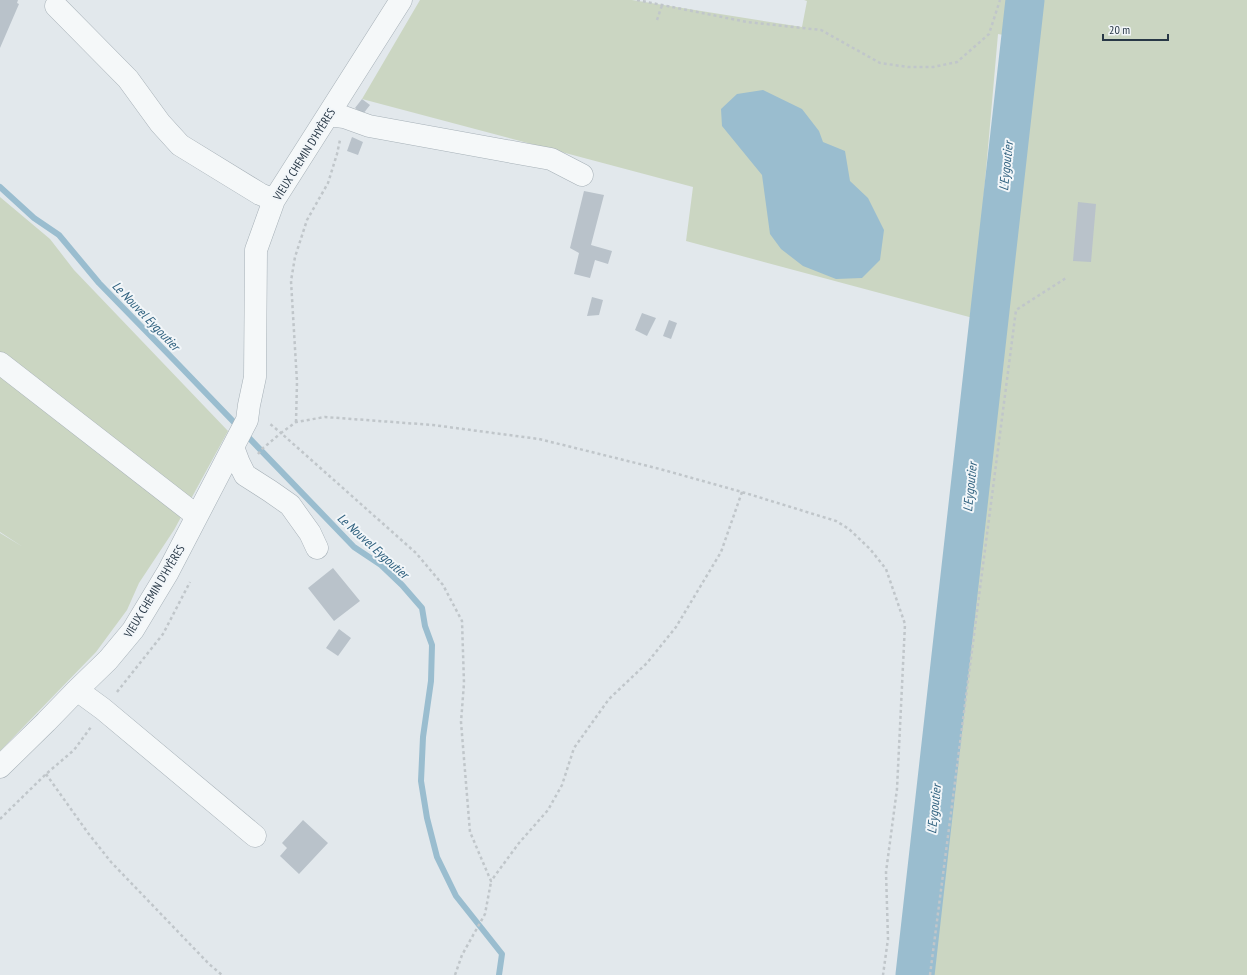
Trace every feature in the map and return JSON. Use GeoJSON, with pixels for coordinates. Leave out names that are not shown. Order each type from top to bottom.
{"type":"FeatureCollection","features":[{"type":"Feature","properties":{"kind":"street","name":"VIEUX CHEMIN D'HYÈRES"},"geometry":{"type":"LineString","coordinates":[[2,762],[46,722],[108,660],[133,630],[168,572],[247,420],[256,377],[256,250],[274,200],[322,124],[336,116],[401,0]]}},
{"type":"Feature","properties":{"kind":"street"},"geometry":{"type":"LineString","coordinates":[[56,6],[128,79],[160,123],[180,145],[260,194],[274,200]]}},
{"type":"Feature","properties":{"kind":"street"},"geometry":{"type":"LineString","coordinates":[[336,116],[369,126],[551,159],[582,176]]}},
{"type":"Feature","properties":{"kind":"street"},"geometry":{"type":"LineString","coordinates":[[0,363],[197,516]]}},
{"type":"Feature","properties":{"kind":"street"},"geometry":{"type":"LineString","coordinates":[[233,447],[245,475],[290,505],[310,533],[316,548]]}},
{"type":"Feature","properties":{"kind":"street"},"geometry":{"type":"LineString","coordinates":[[77,690],[103,709],[255,836]]}},
{"type":"Feature","properties":{"kind":"path"},"geometry":{"type":"LineString","coordinates":[[637,0],[747,22],[821,30],[880,63],[908,67],[933,68],[957,62],[989,34],[1000,0]]}},
{"type":"Feature","properties":{"kind":"path"},"geometry":{"type":"LineString","coordinates":[[657,20],[662,5]]}},
{"type":"Feature","properties":{"kind":"path"},"geometry":{"type":"LineString","coordinates":[[296,422],[297,382],[291,281],[295,257],[307,220],[328,183],[337,154],[336,116]]}},
{"type":"Feature","properties":{"kind":"path"},"geometry":{"type":"LineString","coordinates":[[930,975],[1016,310],[1066,278]]}},
{"type":"Feature","properties":{"kind":"path"},"geometry":{"type":"LineString","coordinates":[[491,882],[470,832],[461,722],[464,683],[462,621],[443,585],[416,553],[281,433],[296,422],[326,417],[433,425],[539,439],[660,468],[836,521],[849,529],[870,549],[886,569],[905,624],[897,789],[886,872],[888,939],[883,975]]}},
{"type":"Feature","properties":{"kind":"path"},"geometry":{"type":"LineString","coordinates":[[255,459],[262,449],[271,441]]}},
{"type":"Feature","properties":{"kind":"path"},"geometry":{"type":"LineString","coordinates":[[455,975],[462,955],[486,914],[491,882],[519,843],[548,810],[562,785],[574,748],[609,699],[647,663],[676,627],[721,552],[742,492]]}},
{"type":"Feature","properties":{"kind":"path"},"geometry":{"type":"LineString","coordinates":[[46,774],[88,833],[111,862],[209,964],[222,975]]}},
{"type":"Feature","properties":{"kind":"green space"},"geometry":{"type":"Polygon","coordinates":[[[420,0],[632,0],[802,27],[807,1],[804,0],[1247,0],[1247,975],[909,975],[956,570],[981,304],[1009,36],[998,34],[973,318],[686,241],[693,187],[362,99],[420,0]]]}},
{"type":"Feature","properties":{"kind":"green space"},"geometry":{"type":"Polygon","coordinates":[[[0,197],[50,239],[74,270],[228,431],[174,530],[139,583],[127,610],[96,652],[0,751],[0,533],[23,547],[0,532],[0,197]]]}},
{"type":"Feature","properties":{"kind":"water"},"geometry":{"type":"Polygon","coordinates":[[[763,90],[802,109],[819,131],[823,142],[845,151],[850,181],[868,198],[884,230],[880,260],[862,278],[836,279],[803,266],[781,249],[770,234],[762,175],[722,126],[721,109],[737,94],[763,90]]]}},
{"type":"Feature","properties":{"kind":"building"},"geometry":{"type":"Polygon","coordinates":[[[0,0],[18,0],[17,3],[19,4],[0,48],[0,0]]]}},
{"type":"Feature","properties":{"kind":"building"},"geometry":{"type":"Polygon","coordinates":[[[362,99],[370,105],[363,114],[355,108],[362,99]]]}},
{"type":"Feature","properties":{"kind":"building"},"geometry":{"type":"Polygon","coordinates":[[[352,137],[363,142],[358,155],[347,151],[352,137]]]}},
{"type":"Feature","properties":{"kind":"building"},"geometry":{"type":"Polygon","coordinates":[[[584,191],[604,195],[591,245],[612,251],[608,264],[595,260],[590,278],[574,274],[579,253],[570,248],[584,191]]]}},
{"type":"Feature","properties":{"kind":"building"},"geometry":{"type":"Polygon","coordinates":[[[1078,202],[1096,204],[1091,262],[1073,261],[1078,202]]]}},
{"type":"Feature","properties":{"kind":"building"},"geometry":{"type":"Polygon","coordinates":[[[592,297],[603,300],[599,315],[587,316],[592,297]]]}},
{"type":"Feature","properties":{"kind":"building"},"geometry":{"type":"Polygon","coordinates":[[[642,313],[656,318],[647,336],[635,330],[642,313]]]}},
{"type":"Feature","properties":{"kind":"building"},"geometry":{"type":"Polygon","coordinates":[[[669,320],[677,323],[671,339],[663,336],[669,320]]]}},
{"type":"Feature","properties":{"kind":"building"},"geometry":{"type":"Polygon","coordinates":[[[333,568],[360,601],[334,621],[308,588],[333,568]]]}},
{"type":"Feature","properties":{"kind":"building"},"geometry":{"type":"Polygon","coordinates":[[[339,629],[351,638],[338,656],[326,648],[339,629]]]}},
{"type":"Feature","properties":{"kind":"building"},"geometry":{"type":"Polygon","coordinates":[[[303,820],[328,843],[299,874],[280,856],[287,848],[282,843],[303,820]]]}},
{"type":"Feature","properties":{"kind":"waterway","name":"L'Eygoutier"},"geometry":{"type":"LineString","coordinates":[[915,975],[1025,0]]}},
{"type":"Feature","properties":{"kind":"waterway","name":"Le Nouvel Eygoutier"},"geometry":{"type":"LineString","coordinates":[[0,187],[34,218],[59,235],[99,283],[354,547],[381,565],[402,585],[422,608],[425,626],[432,645],[431,681],[423,737],[421,781],[427,818],[437,857],[456,896],[502,954],[499,975]]}}]}
